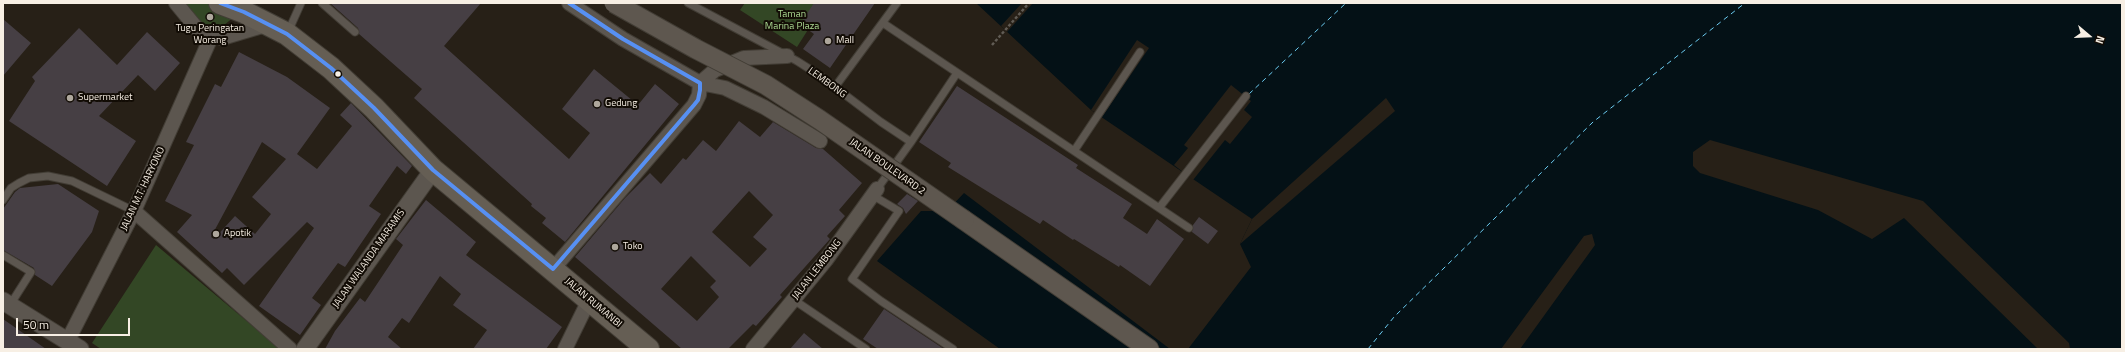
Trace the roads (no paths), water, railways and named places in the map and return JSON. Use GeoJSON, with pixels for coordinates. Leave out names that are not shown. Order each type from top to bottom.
{"type":"FeatureCollection","features":[{"type":"Feature","properties":{"kind":"highway","name":"JALAN RUMANBI"},"geometry":{"type":"LineString","coordinates":[[220,3],[244,12],[278,29],[350,84],[433,170],[648,349]]}},
{"type":"Feature","properties":{"kind":"main road","name":"JALAN BOULEVARD 2"},"geometry":{"type":"LineString","coordinates":[[614,3],[696,50],[766,85],[820,120],[1149,349]]}},
{"type":"Feature","properties":{"kind":"street"},"geometry":{"type":"LineString","coordinates":[[176,3],[199,31],[222,38],[278,29]]}},
{"type":"Feature","properties":{"kind":"street"},"geometry":{"type":"LineString","coordinates":[[569,3],[623,39],[700,83],[725,88],[764,107],[820,141]]}},
{"type":"Feature","properties":{"kind":"street","name":"JALAN M.T. HARYONO"},"geometry":{"type":"LineString","coordinates":[[74,344],[212,35]]}},
{"type":"Feature","properties":{"kind":"street"},"geometry":{"type":"LineString","coordinates":[[553,269],[694,105],[700,95],[700,83],[715,70],[744,58],[787,56]]}},
{"type":"Feature","properties":{"kind":"street","name":"JALAN WALANDA MARAMIS"},"geometry":{"type":"LineString","coordinates":[[305,349],[433,170]]}},
{"type":"Feature","properties":{"kind":"street","name":"JALAN LEMBONG"},"geometry":{"type":"LineString","coordinates":[[753,349],[826,260],[874,192]]}},
{"type":"Feature","properties":{"kind":"street"},"geometry":{"type":"LineString","coordinates":[[134,211],[290,349]]}},
{"type":"Feature","properties":{"kind":"street"},"geometry":{"type":"LineString","coordinates":[[565,349],[589,300]]}},
{"type":"Feature","properties":{"kind":"street"},"geometry":{"type":"LineString","coordinates":[[6,303],[74,344]]}},
{"type":"Feature","properties":{"kind":"lane"},"geometry":{"type":"LineString","coordinates":[[278,29],[301,3]]}},
{"type":"Feature","properties":{"kind":"lane"},"geometry":{"type":"LineString","coordinates":[[322,3],[355,32]]}},
{"type":"Feature","properties":{"kind":"lane","name":"LEMBONG"},"geometry":{"type":"LineString","coordinates":[[688,3],[697,5],[787,56],[835,87],[881,122],[911,142]]}},
{"type":"Feature","properties":{"kind":"lane"},"geometry":{"type":"LineString","coordinates":[[835,87],[897,3]]}},
{"type":"Feature","properties":{"kind":"lane"},"geometry":{"type":"LineString","coordinates":[[883,23],[1189,228]]}},
{"type":"Feature","properties":{"kind":"lane"},"geometry":{"type":"LineString","coordinates":[[1074,151],[1140,52]]}},
{"type":"Feature","properties":{"kind":"lane"},"geometry":{"type":"LineString","coordinates":[[953,349],[881,302],[852,278],[899,212],[874,192],[911,142],[957,73]]}},
{"type":"Feature","properties":{"kind":"lane"},"geometry":{"type":"LineString","coordinates":[[1159,208],[1246,96]]}},
{"type":"Feature","properties":{"kind":"lane"},"geometry":{"type":"LineString","coordinates":[[3,200],[11,188],[29,178],[48,176],[72,181],[134,211]]}},
{"type":"Feature","properties":{"kind":"lane"},"geometry":{"type":"LineString","coordinates":[[3,256],[31,272],[6,303]]}},
{"type":"Feature","properties":{"kind":"lane"},"geometry":{"type":"LineString","coordinates":[[794,300],[866,349]]}},
{"type":"Feature","properties":{"kind":"place","name":"Tugu Peringatan Worang"},"geometry":{"type":"Point","coordinates":[210,17]}},
{"type":"Feature","properties":{"kind":"place","name":"Mall"},"geometry":{"type":"Point","coordinates":[828,41]}},
{"type":"Feature","properties":{"kind":"place","name":"Supermarket"},"geometry":{"type":"Point","coordinates":[70,98]}},
{"type":"Feature","properties":{"kind":"place","name":"Gedung"},"geometry":{"type":"Point","coordinates":[597,104]}},
{"type":"Feature","properties":{"kind":"place","name":"Apotik"},"geometry":{"type":"Point","coordinates":[216,234]}},
{"type":"Feature","properties":{"kind":"place","name":"Toko"},"geometry":{"type":"Point","coordinates":[615,247]}},
{"type":"Feature","properties":{"kind":"park label","name":"Taman Marina Plaza"},"geometry":{"type":"Point","coordinates":[792,20]}}]}
